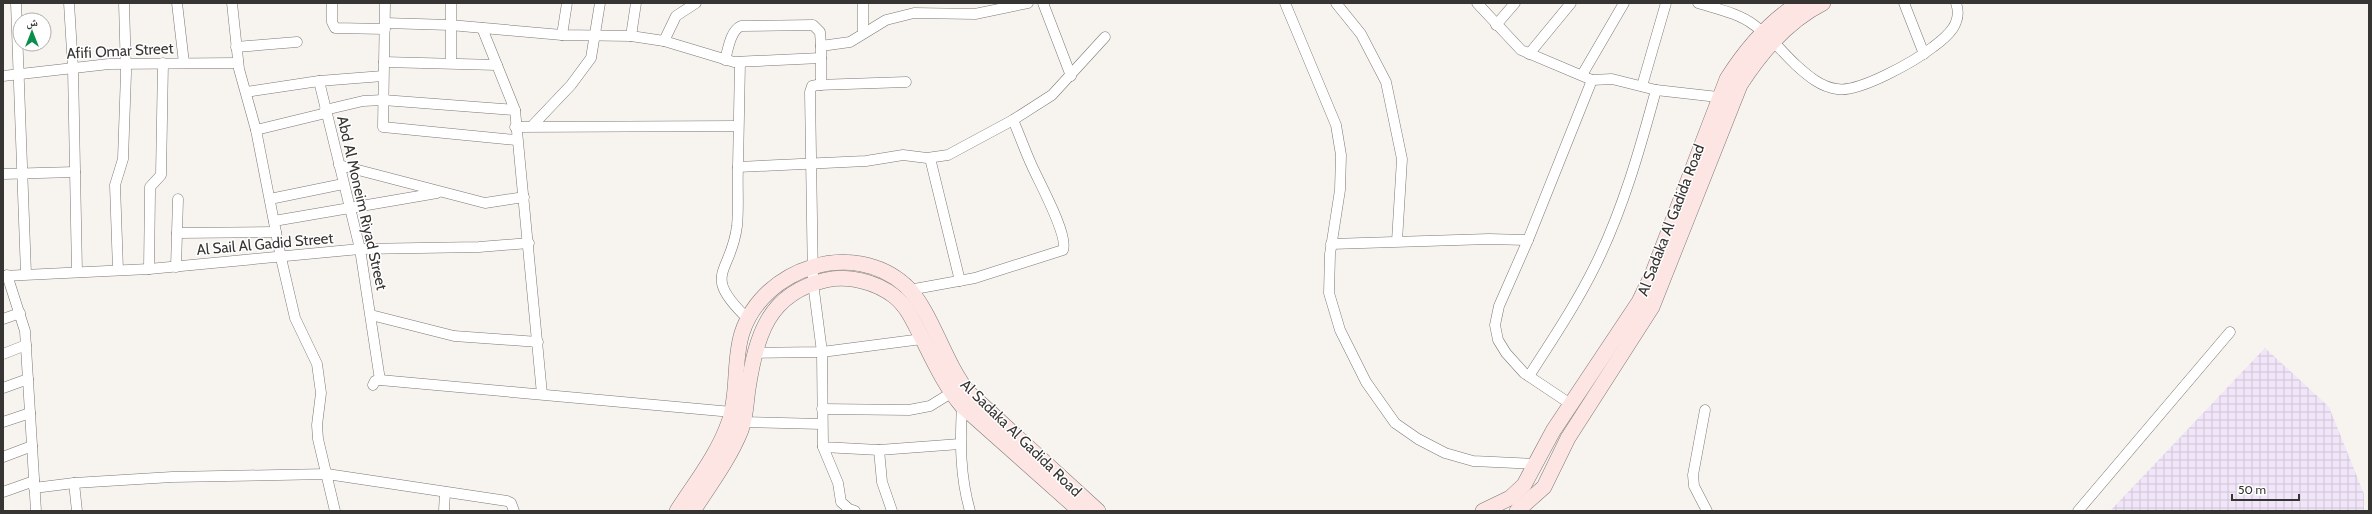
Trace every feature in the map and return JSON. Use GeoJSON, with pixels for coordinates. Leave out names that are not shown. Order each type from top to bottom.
{"type":"FeatureCollection","features":[{"type":"Feature","properties":{"kind":"street"},"geometry":{"type":"LineString","coordinates":[[16,3],[21,173],[26,274]]}},
{"type":"Feature","properties":{"kind":"street"},"geometry":{"type":"LineString","coordinates":[[69,3],[73,68],[77,272]]}},
{"type":"Feature","properties":{"kind":"street"},"geometry":{"type":"LineString","coordinates":[[118,270],[115,185],[123,159],[126,64],[124,3]]}},
{"type":"Feature","properties":{"kind":"street"},"geometry":{"type":"LineString","coordinates":[[177,3],[184,63]]}},
{"type":"Feature","properties":{"kind":"street"},"geometry":{"type":"LineString","coordinates":[[232,3],[238,63],[256,130],[280,258],[295,318],[317,364],[321,394],[317,425],[335,511]]}},
{"type":"Feature","properties":{"kind":"street"},"geometry":{"type":"LineString","coordinates":[[332,3],[332,22],[335,28],[450,25],[562,35],[595,37],[631,36],[664,41],[725,60],[740,62],[821,58]]}},
{"type":"Feature","properties":{"kind":"street"},"geometry":{"type":"LineString","coordinates":[[385,3],[383,125],[386,128],[516,140]]}},
{"type":"Feature","properties":{"kind":"street"},"geometry":{"type":"LineString","coordinates":[[451,3],[451,63]]}},
{"type":"Feature","properties":{"kind":"street"},"geometry":{"type":"LineString","coordinates":[[562,35],[568,3]]}},
{"type":"Feature","properties":{"kind":"street"},"geometry":{"type":"LineString","coordinates":[[533,125],[582,72],[591,58],[600,3]]}},
{"type":"Feature","properties":{"kind":"street"},"geometry":{"type":"LineString","coordinates":[[631,36],[636,3]]}},
{"type":"Feature","properties":{"kind":"street"},"geometry":{"type":"LineString","coordinates":[[664,41],[676,16],[696,3]]}},
{"type":"Feature","properties":{"kind":"street"},"geometry":{"type":"LineString","coordinates":[[863,3],[863,32]]}},
{"type":"Feature","properties":{"kind":"street"},"geometry":{"type":"LineString","coordinates":[[821,46],[850,42],[863,32],[886,20],[914,13],[975,14],[1028,3]]}},
{"type":"Feature","properties":{"kind":"street"},"geometry":{"type":"LineString","coordinates":[[1043,3],[1071,76]]}},
{"type":"Feature","properties":{"kind":"street"},"geometry":{"type":"LineString","coordinates":[[1285,3],[1336,125],[1341,155],[1340,190],[1332,244],[1329,293],[1340,330],[1366,382],[1395,423],[1418,439],[1445,453],[1473,461],[1554,465]]}},
{"type":"Feature","properties":{"kind":"street"},"geometry":{"type":"LineString","coordinates":[[1336,3],[1361,34],[1386,82],[1402,159],[1397,241]]}},
{"type":"Feature","properties":{"kind":"street"},"geometry":{"type":"LineString","coordinates":[[1477,3],[1521,50],[1592,80],[1612,79],[1656,90],[1725,99]]}},
{"type":"Feature","properties":{"kind":"street"},"geometry":{"type":"LineString","coordinates":[[1496,25],[1515,3]]}},
{"type":"Feature","properties":{"kind":"street"},"geometry":{"type":"LineString","coordinates":[[1529,54],[1571,3]]}},
{"type":"Feature","properties":{"kind":"street"},"geometry":{"type":"LineString","coordinates":[[1582,76],[1624,3]]}},
{"type":"Feature","properties":{"kind":"street"},"geometry":{"type":"LineString","coordinates":[[1642,86],[1666,3]]}},
{"type":"Feature","properties":{"kind":"street"},"geometry":{"type":"LineString","coordinates":[[1698,3],[1748,21],[1768,37],[1813,79],[1825,86],[1838,90],[1848,89],[1887,75],[1924,54],[1945,38],[1955,27],[1958,9],[1956,3]]}},
{"type":"Feature","properties":{"kind":"street","name":"Al Sadaka Al Gadida Road"},"geometry":{"type":"LineString","coordinates":[[1483,511],[1510,498],[1524,485],[1553,431],[1578,409],[1644,319],[1658,293],[1725,99],[1750,70],[1768,37],[1799,3]]}},
{"type":"Feature","properties":{"kind":"street","name":"Al Sadaka Al Gadida Road"},"geometry":{"type":"LineString","coordinates":[[1768,37],[1823,3]]}},
{"type":"Feature","properties":{"kind":"street"},"geometry":{"type":"LineString","coordinates":[[1904,3],[1924,54]]}},
{"type":"Feature","properties":{"kind":"street"},"geometry":{"type":"LineString","coordinates":[[725,60],[733,34],[736,28],[741,26],[813,26],[820,32],[821,85]]}},
{"type":"Feature","properties":{"kind":"street"},"geometry":{"type":"LineString","coordinates":[[482,28],[515,110],[516,140],[529,243],[542,394],[738,417],[822,424]]}},
{"type":"Feature","properties":{"kind":"street"},"geometry":{"type":"LineString","coordinates":[[738,167],[810,165],[866,161],[903,154],[930,158],[948,154],[1013,120],[1052,95],[1071,76],[1089,53],[1105,37]]}},
{"type":"Feature","properties":{"kind":"street"},"geometry":{"type":"LineString","coordinates":[[236,47],[297,42]]}},
{"type":"Feature","properties":{"kind":"street"},"geometry":{"type":"LineString","coordinates":[[384,62],[497,65]]}},
{"type":"Feature","properties":{"kind":"street"},"geometry":{"type":"LineString","coordinates":[[740,62],[736,226],[721,272],[721,280],[729,301],[748,319]]}},
{"type":"Feature","properties":{"kind":"street"},"geometry":{"type":"LineString","coordinates":[[149,269],[150,187],[161,175],[163,63]]}},
{"type":"Feature","properties":{"kind":"street","name":"Afifi Omar Street"},"geometry":{"type":"LineString","coordinates":[[3,76],[126,64],[238,63]]}},
{"type":"Feature","properties":{"kind":"street"},"geometry":{"type":"LineString","coordinates":[[246,92],[319,81],[384,76]]}},
{"type":"Feature","properties":{"kind":"street"},"geometry":{"type":"LineString","coordinates":[[1578,409],[1529,376],[1506,354],[1498,340],[1495,325],[1499,306],[1528,240],[1592,80]]}},
{"type":"Feature","properties":{"kind":"street","name":"Abd Al Moneim Riyad Street"},"geometry":{"type":"LineString","coordinates":[[319,81],[360,249],[371,315],[377,383],[542,394]]}},
{"type":"Feature","properties":{"kind":"street"},"geometry":{"type":"LineString","coordinates":[[855,511],[849,509],[841,502],[838,483],[823,448],[822,352],[813,283],[810,92],[812,86],[821,85],[906,82]]}},
{"type":"Feature","properties":{"kind":"street"},"geometry":{"type":"LineString","coordinates":[[1529,376],[1575,303],[1596,264],[1620,207],[1637,158],[1656,90]]}},
{"type":"Feature","properties":{"kind":"street"},"geometry":{"type":"LineString","coordinates":[[256,130],[326,112],[363,100],[383,100],[515,110]]}},
{"type":"Feature","properties":{"kind":"street"},"geometry":{"type":"LineString","coordinates":[[909,290],[960,281],[1058,253],[1064,246],[1051,205],[1032,167],[1013,120]]}},
{"type":"Feature","properties":{"kind":"street"},"geometry":{"type":"LineString","coordinates":[[516,127],[533,125],[738,126]]}},
{"type":"Feature","properties":{"kind":"street"},"geometry":{"type":"LineString","coordinates":[[930,158],[960,281]]}},
{"type":"Feature","properties":{"kind":"street"},"geometry":{"type":"LineString","coordinates":[[339,165],[440,192],[489,203],[524,197]]}},
{"type":"Feature","properties":{"kind":"street"},"geometry":{"type":"LineString","coordinates":[[3,174],[74,172]]}},
{"type":"Feature","properties":{"kind":"street"},"geometry":{"type":"LineString","coordinates":[[270,199],[343,184]]}},
{"type":"Feature","properties":{"kind":"street"},"geometry":{"type":"LineString","coordinates":[[274,222],[440,192]]}},
{"type":"Feature","properties":{"kind":"street"},"geometry":{"type":"LineString","coordinates":[[176,267],[178,199]]}},
{"type":"Feature","properties":{"kind":"street"},"geometry":{"type":"LineString","coordinates":[[177,233],[276,232]]}},
{"type":"Feature","properties":{"kind":"street"},"geometry":{"type":"LineString","coordinates":[[1332,244],[1489,239],[1528,240]]}},
{"type":"Feature","properties":{"kind":"street","name":"Al Sail Al Gadid Street"},"geometry":{"type":"LineString","coordinates":[[5,276],[176,267],[360,249],[479,247],[529,243]]}},
{"type":"Feature","properties":{"kind":"street","name":"Al Sadaka Al Gadida Road"},"geometry":{"type":"LineString","coordinates":[[678,511],[693,504],[736,440],[738,417],[738,350],[748,319],[760,301],[775,286],[793,274],[813,266],[832,263],[851,263],[870,267],[888,274],[909,290],[922,339],[952,393],[962,406],[1080,511]]}},
{"type":"Feature","properties":{"kind":"street"},"geometry":{"type":"LineString","coordinates":[[5,276],[20,313],[25,331],[36,511]]}},
{"type":"Feature","properties":{"kind":"street","name":"Al Sadaka Al Gadida Road"},"geometry":{"type":"LineString","coordinates":[[738,417],[753,353],[766,321],[775,309],[786,298],[813,283],[847,278],[864,281],[913,305],[956,376],[969,393],[1098,511]]}},
{"type":"Feature","properties":{"kind":"street"},"geometry":{"type":"LineString","coordinates":[[3,319],[20,313]]}},
{"type":"Feature","properties":{"kind":"street"},"geometry":{"type":"LineString","coordinates":[[371,315],[454,336],[538,342]]}},
{"type":"Feature","properties":{"kind":"street"},"geometry":{"type":"LineString","coordinates":[[2078,511],[2230,332]]}},
{"type":"Feature","properties":{"kind":"street"},"geometry":{"type":"LineString","coordinates":[[738,350],[753,353],[822,352],[922,339]]}},
{"type":"Feature","properties":{"kind":"street"},"geometry":{"type":"LineString","coordinates":[[3,354],[26,345]]}},
{"type":"Feature","properties":{"kind":"street"},"geometry":{"type":"LineString","coordinates":[[3,388],[28,379]]}},
{"type":"Feature","properties":{"kind":"street"},"geometry":{"type":"LineString","coordinates":[[822,409],[909,410],[930,406],[952,393]]}},
{"type":"Feature","properties":{"kind":"street"},"geometry":{"type":"LineString","coordinates":[[962,406],[960,444],[963,479],[970,511]]}},
{"type":"Feature","properties":{"kind":"street","name":"Al Sadaka Al Gadida Road"},"geometry":{"type":"LineString","coordinates":[[1517,511],[1544,487],[1578,409]]}},
{"type":"Feature","properties":{"kind":"street"},"geometry":{"type":"LineString","coordinates":[[1704,410],[1693,475],[1694,486],[1707,511]]}},
{"type":"Feature","properties":{"kind":"street"},"geometry":{"type":"LineString","coordinates":[[3,422],[30,413]]}},
{"type":"Feature","properties":{"kind":"street"},"geometry":{"type":"LineString","coordinates":[[823,448],[879,450],[960,444]]}},
{"type":"Feature","properties":{"kind":"street"},"geometry":{"type":"LineString","coordinates":[[3,457],[32,446]]}},
{"type":"Feature","properties":{"kind":"street"},"geometry":{"type":"LineString","coordinates":[[879,450],[882,482],[890,511]]}},
{"type":"Feature","properties":{"kind":"street"},"geometry":{"type":"LineString","coordinates":[[3,492],[34,485],[172,477],[327,474],[507,501],[511,503],[514,511]]}},
{"type":"Feature","properties":{"kind":"street"},"geometry":{"type":"LineString","coordinates":[[74,483],[77,511]]}},
{"type":"Feature","properties":{"kind":"street"},"geometry":{"type":"LineString","coordinates":[[444,511],[445,492]]}},
{"type":"Feature","properties":{"kind":"shaded area"},"geometry":{"type":"Polygon","coordinates":[[[2265,348],[2329,407],[2364,494],[2364,511],[2110,511],[2265,348]]]}}]}
